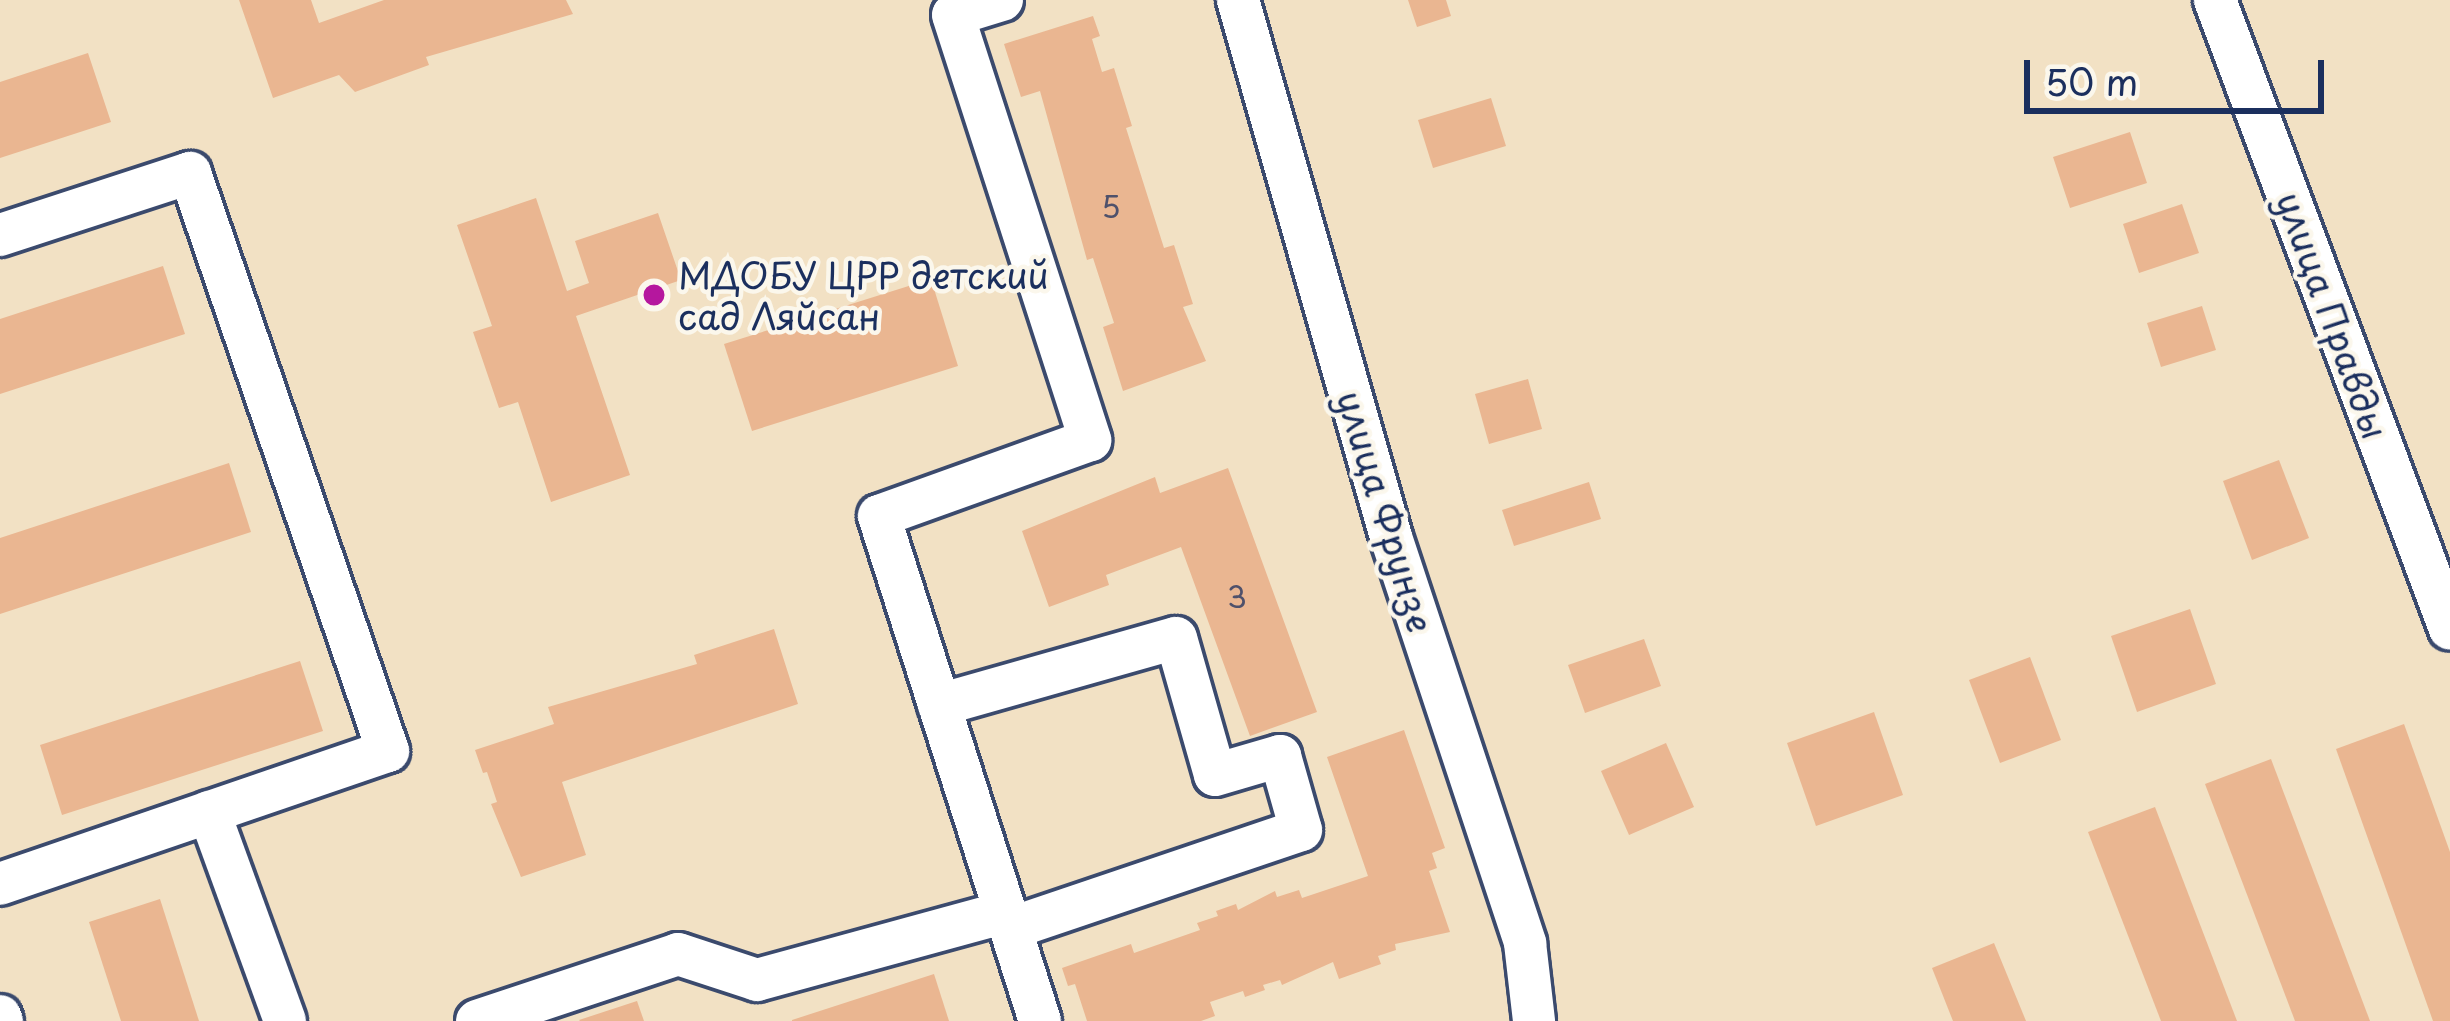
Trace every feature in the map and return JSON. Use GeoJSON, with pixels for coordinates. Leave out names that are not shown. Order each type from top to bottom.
{"type":"FeatureCollection","features":[{"type":"Feature","properties":{"kind":"street"},"geometry":{"type":"LineString","coordinates":[[1002,0],[953,15],[1090,440],[879,516],[1040,1021]]}},
{"type":"Feature","properties":{"kind":"street","name":"улица Фрунзе"},"geometry":{"type":"LineString","coordinates":[[1238,0],[1390,537],[1526,943],[1534,1021]]}},
{"type":"Feature","properties":{"kind":"street","name":"улица Правды"},"geometry":{"type":"LineString","coordinates":[[2215,0],[2450,629]]}},
{"type":"Feature","properties":{"kind":"street"},"geometry":{"type":"LineString","coordinates":[[0,235],[190,172],[388,751],[0,884]]}},
{"type":"Feature","properties":{"kind":"street"},"geometry":{"type":"LineString","coordinates":[[477,1021],[678,954],[757,980],[1008,920],[1301,830],[1280,756],[1215,775],[1176,638],[939,705]]}},
{"type":"Feature","properties":{"kind":"street"},"geometry":{"type":"LineString","coordinates":[[209,812],[285,1021]]}},
{"type":"Feature","properties":{"kind":"building"},"geometry":{"type":"Polygon","coordinates":[[[239,0],[311,0],[319,23],[384,0],[566,0],[573,14],[426,57],[429,65],[355,92],[339,75],[273,98],[239,0]]]}},
{"type":"Feature","properties":{"kind":"building"},"geometry":{"type":"Polygon","coordinates":[[[1408,0],[1446,0],[1451,16],[1417,27],[1408,0]]]}},
{"type":"Feature","properties":{"kind":"building"},"geometry":{"type":"Polygon","coordinates":[[[1093,16],[1100,36],[1092,39],[1102,72],[1114,68],[1132,126],[1126,128],[1164,248],[1174,245],[1193,304],[1183,307],[1206,361],[1123,391],[1103,327],[1114,323],[1093,258],[1087,260],[1040,91],[1021,97],[1004,44],[1093,16]]]}},
{"type":"Feature","properties":{"kind":"building"},"geometry":{"type":"Polygon","coordinates":[[[88,53],[111,122],[0,158],[0,82],[88,53]]]}},
{"type":"Feature","properties":{"kind":"building"},"geometry":{"type":"Polygon","coordinates":[[[1491,98],[1506,146],[1433,168],[1418,120],[1491,98]]]}},
{"type":"Feature","properties":{"kind":"building"},"geometry":{"type":"Polygon","coordinates":[[[2130,132],[2147,183],[2070,208],[2053,157],[2130,132]]]}},
{"type":"Feature","properties":{"kind":"building"},"geometry":{"type":"Polygon","coordinates":[[[536,198],[567,291],[589,283],[575,241],[658,213],[681,280],[576,316],[630,475],[551,502],[518,402],[499,408],[473,332],[492,326],[457,225],[536,198]]]}},
{"type":"Feature","properties":{"kind":"building"},"geometry":{"type":"Polygon","coordinates":[[[2182,204],[2199,253],[2139,273],[2123,224],[2182,204]]]}},
{"type":"Feature","properties":{"kind":"building"},"geometry":{"type":"Polygon","coordinates":[[[163,266],[185,334],[0,394],[0,319],[163,266]]]}},
{"type":"Feature","properties":{"kind":"building"},"geometry":{"type":"Polygon","coordinates":[[[931,279],[958,366],[752,431],[724,344],[931,279]]]}},
{"type":"Feature","properties":{"kind":"building"},"geometry":{"type":"Polygon","coordinates":[[[2202,306],[2216,350],[2161,367],[2147,323],[2202,306]]]}},
{"type":"Feature","properties":{"kind":"building"},"geometry":{"type":"Polygon","coordinates":[[[1528,379],[1542,429],[1489,444],[1475,394],[1528,379]]]}},
{"type":"Feature","properties":{"kind":"building"},"geometry":{"type":"Polygon","coordinates":[[[2279,460],[2309,538],[2252,560],[2223,481],[2279,460]]]}},
{"type":"Feature","properties":{"kind":"building"},"geometry":{"type":"Polygon","coordinates":[[[229,463],[251,532],[0,614],[0,538],[229,463]]]}},
{"type":"Feature","properties":{"kind":"building"},"geometry":{"type":"Polygon","coordinates":[[[1228,468],[1317,712],[1250,736],[1181,547],[1106,575],[1109,585],[1049,607],[1022,531],[1155,477],[1160,493],[1228,468]]]}},
{"type":"Feature","properties":{"kind":"building"},"geometry":{"type":"Polygon","coordinates":[[[1589,482],[1601,519],[1514,546],[1502,510],[1589,482]]]}},
{"type":"Feature","properties":{"kind":"building"},"geometry":{"type":"Polygon","coordinates":[[[2190,609],[2216,684],[2137,712],[2111,636],[2190,609]]]}},
{"type":"Feature","properties":{"kind":"building"},"geometry":{"type":"Polygon","coordinates":[[[774,629],[798,704],[562,782],[586,855],[521,877],[491,804],[497,802],[487,772],[483,773],[475,750],[554,724],[548,707],[697,664],[694,655],[774,629]]]}},
{"type":"Feature","properties":{"kind":"building"},"geometry":{"type":"Polygon","coordinates":[[[1644,639],[1661,686],[1585,713],[1568,665],[1644,639]]]}},
{"type":"Feature","properties":{"kind":"building"},"geometry":{"type":"Polygon","coordinates":[[[2030,657],[2061,740],[2000,763],[1969,680],[2030,657]]]}},
{"type":"Feature","properties":{"kind":"building"},"geometry":{"type":"Polygon","coordinates":[[[300,661],[323,731],[62,815],[40,745],[300,661]]]}},
{"type":"Feature","properties":{"kind":"building"},"geometry":{"type":"Polygon","coordinates":[[[1874,712],[1903,795],[1816,826],[1787,743],[1874,712]]]}},
{"type":"Feature","properties":{"kind":"building"},"geometry":{"type":"Polygon","coordinates":[[[2404,724],[2450,852],[2450,1021],[2433,1021],[2336,749],[2404,724]]]}},
{"type":"Feature","properties":{"kind":"building"},"geometry":{"type":"Polygon","coordinates":[[[1404,730],[1445,848],[1432,853],[1437,868],[1429,871],[1450,932],[1395,944],[1396,950],[1378,956],[1381,964],[1339,979],[1333,962],[1282,985],[1280,980],[1245,997],[1243,991],[1210,1002],[1215,1016],[1201,1021],[1087,1021],[1075,984],[1068,986],[1062,968],[1131,944],[1134,953],[1200,930],[1197,923],[1218,916],[1216,911],[1236,904],[1238,910],[1275,891],[1277,897],[1299,890],[1302,898],[1368,876],[1327,757],[1404,730]]]}},
{"type":"Feature","properties":{"kind":"building"},"geometry":{"type":"Polygon","coordinates":[[[1666,743],[1694,807],[1629,835],[1601,771],[1666,743]]]}},
{"type":"Feature","properties":{"kind":"building"},"geometry":{"type":"Polygon","coordinates":[[[2271,759],[2370,1021],[2295,1021],[2205,784],[2271,759]]]}},
{"type":"Feature","properties":{"kind":"building"},"geometry":{"type":"Polygon","coordinates":[[[2155,807],[2237,1021],[2161,1021],[2088,832],[2155,807]]]}},
{"type":"Feature","properties":{"kind":"building"},"geometry":{"type":"Polygon","coordinates":[[[160,899],[199,1021],[121,1021],[89,922],[160,899]]]}},
{"type":"Feature","properties":{"kind":"building"},"geometry":{"type":"Polygon","coordinates":[[[1994,943],[2026,1021],[1953,1021],[1932,968],[1994,943]]]}},
{"type":"Feature","properties":{"kind":"building"},"geometry":{"type":"Polygon","coordinates":[[[934,974],[949,1021],[792,1021],[792,1020],[934,974]]]}},
{"type":"Feature","properties":{"kind":"building"},"geometry":{"type":"Polygon","coordinates":[[[637,1001],[644,1021],[579,1020],[637,1001]]]}},
{"type":"Feature","properties":{"kind":"place","name":"МДОБУ ЦРР детский сад Ляйсан"},"geometry":{"type":"Point","coordinates":[654,295]}}]}
